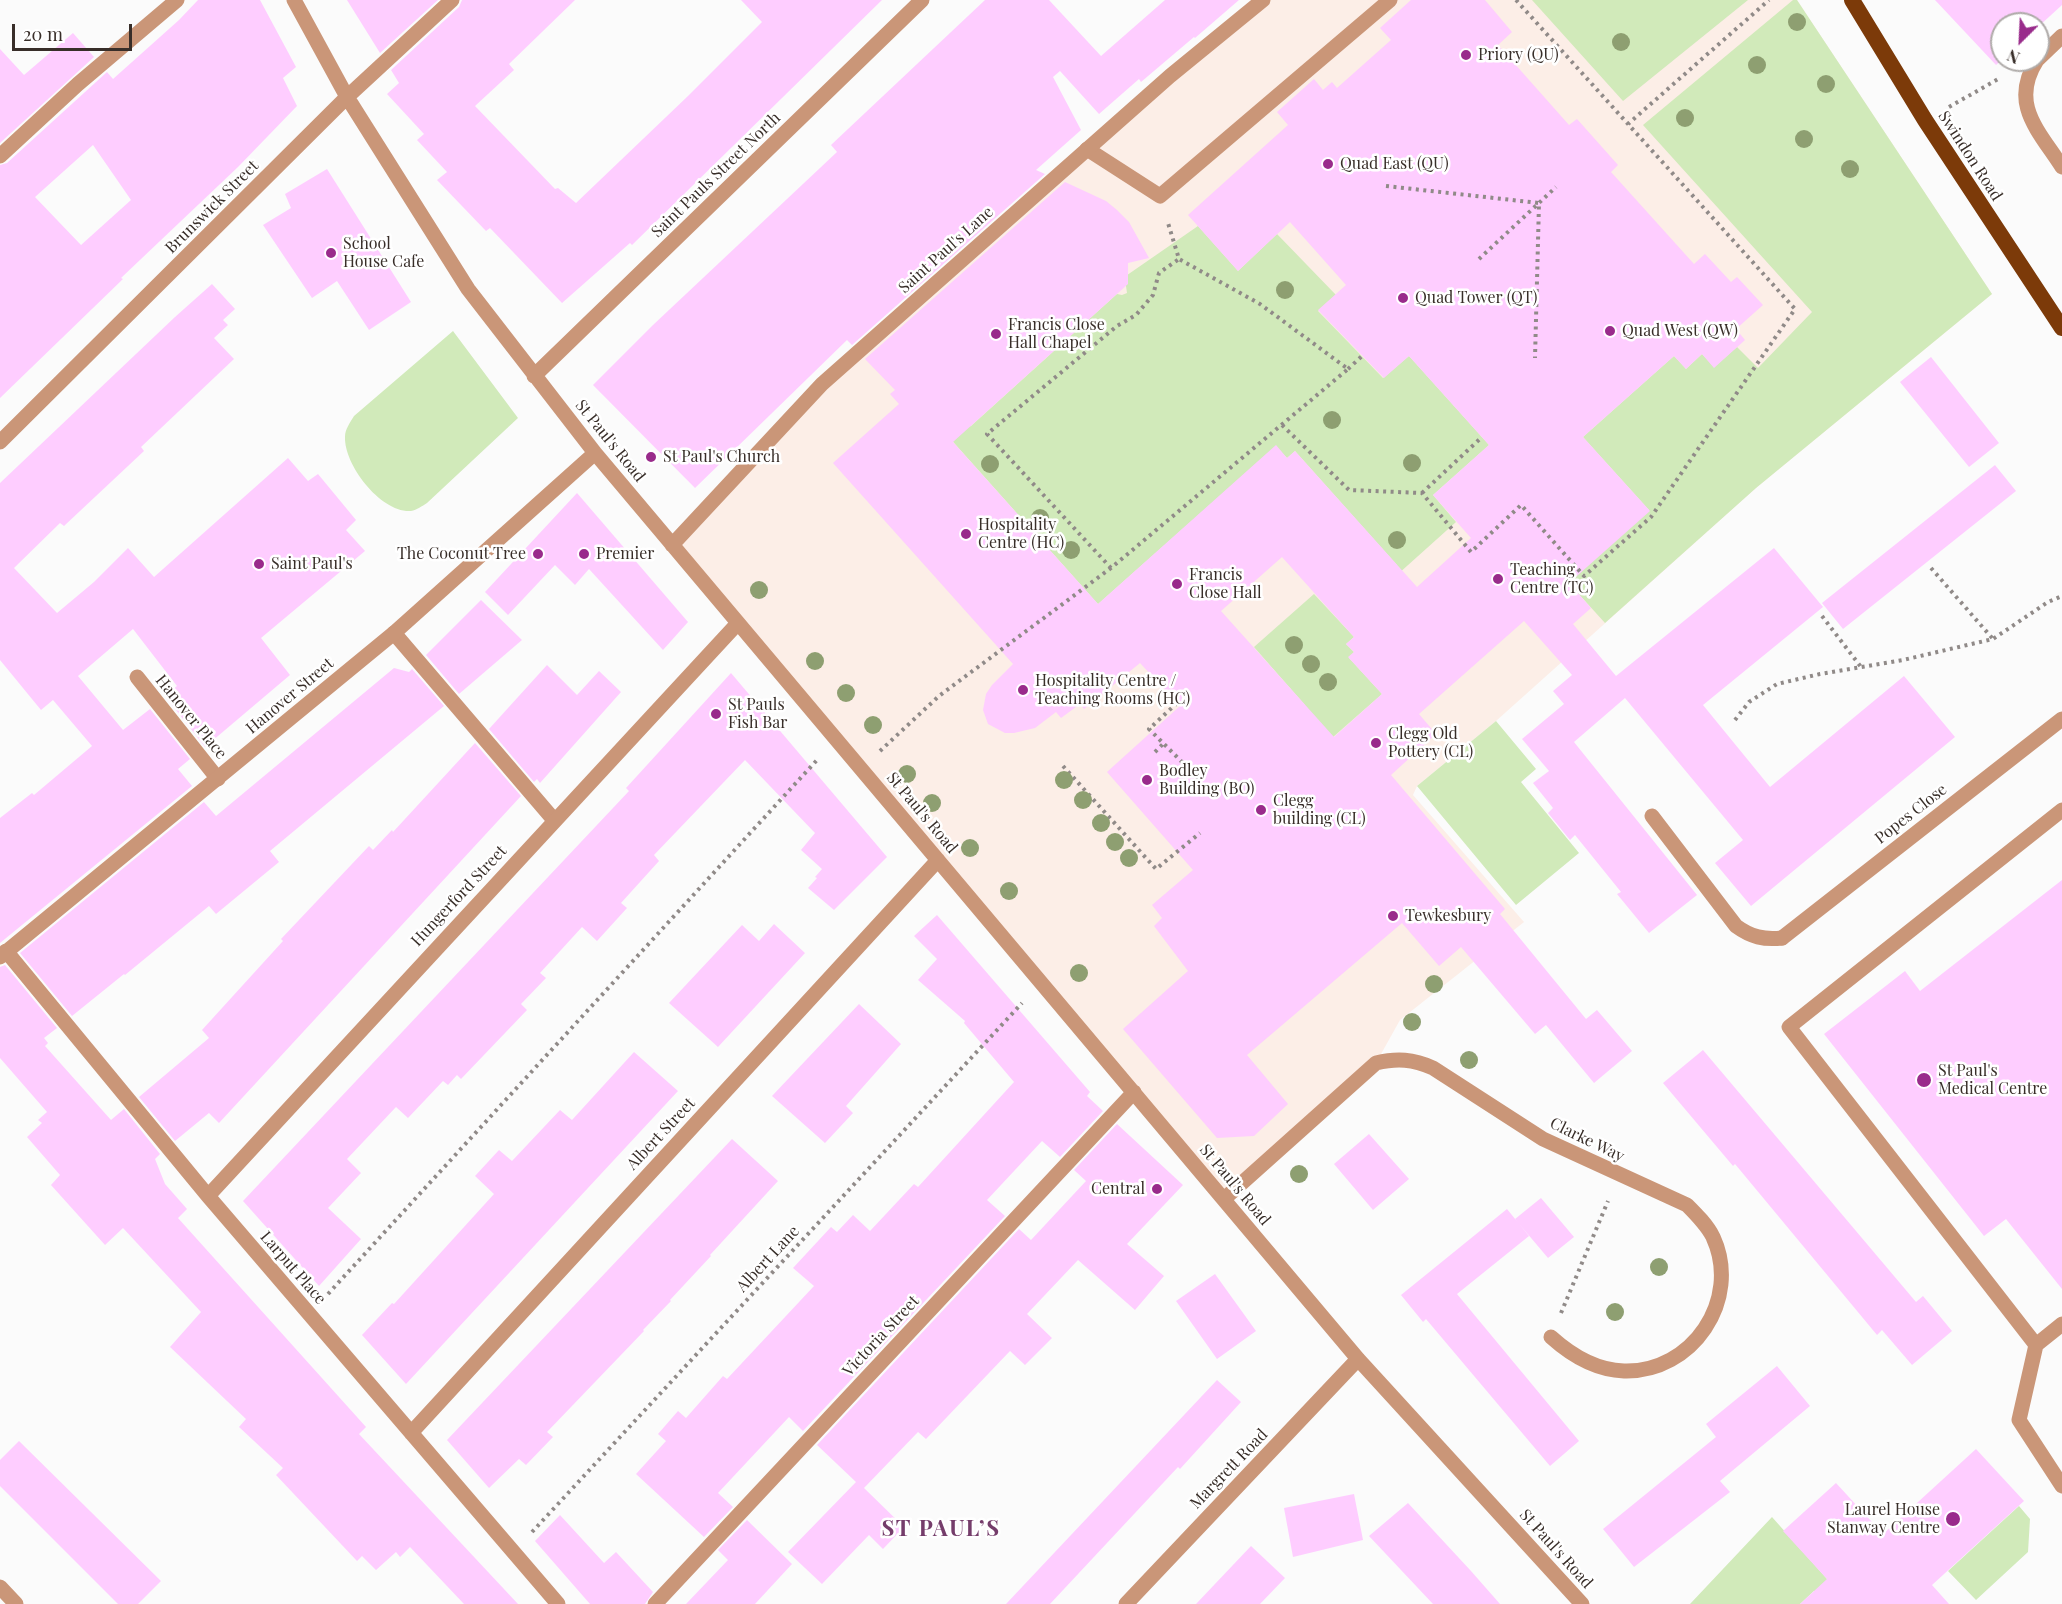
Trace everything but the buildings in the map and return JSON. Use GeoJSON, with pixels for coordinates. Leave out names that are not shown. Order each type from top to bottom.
{"type":"FeatureCollection","features":[{"type":"Feature","properties":{"kind":"highway","name":"Swindon Road"},"geometry":{"type":"LineString","coordinates":[[1852,0],[1925,120],[2062,328]]}},
{"type":"Feature","properties":{"kind":"street"},"geometry":{"type":"LineString","coordinates":[[0,156],[78,84],[177,0]]}},
{"type":"Feature","properties":{"kind":"street","name":"St Paul's Road"},"geometry":{"type":"LineString","coordinates":[[294,0],[347,97],[468,289],[595,453],[1358,1359],[1582,1604]]}},
{"type":"Feature","properties":{"kind":"street","name":"Brunswick Street"},"geometry":{"type":"LineString","coordinates":[[0,442],[347,97],[452,0]]}},
{"type":"Feature","properties":{"kind":"street","name":"Saint Pauls Street North"},"geometry":{"type":"LineString","coordinates":[[534,376],[922,0]]}},
{"type":"Feature","properties":{"kind":"street","name":"Saint Paul's Lane"},"geometry":{"type":"LineString","coordinates":[[672,546],[822,384],[1170,76],[1263,0]]}},
{"type":"Feature","properties":{"kind":"street"},"geometry":{"type":"LineString","coordinates":[[1087,149],[1160,196],[1390,0]]}},
{"type":"Feature","properties":{"kind":"street"},"geometry":{"type":"LineString","coordinates":[[2050,48],[2062,36]]}},
{"type":"Feature","properties":{"kind":"street"},"geometry":{"type":"LineString","coordinates":[[2031,72],[2025,96],[2027,112],[2062,167]]}},
{"type":"Feature","properties":{"kind":"street","name":"Hanover Street"},"geometry":{"type":"LineString","coordinates":[[3,954],[394,633],[595,453]]}},
{"type":"Feature","properties":{"kind":"street","name":"Hungerford Street"},"geometry":{"type":"LineString","coordinates":[[208,1196],[738,623]]}},
{"type":"Feature","properties":{"kind":"street"},"geometry":{"type":"LineString","coordinates":[[394,633],[554,820]]}},
{"type":"Feature","properties":{"kind":"street","name":"Hanover Place"},"geometry":{"type":"LineString","coordinates":[[137,678],[218,779]]}},
{"type":"Feature","properties":{"kind":"street","name":"Popes Close"},"geometry":{"type":"LineString","coordinates":[[1652,816],[1736,926],[1758,938],[1782,938],[2062,719]]}},
{"type":"Feature","properties":{"kind":"street"},"geometry":{"type":"LineString","coordinates":[[2036,1345],[1789,1027],[2062,810]]}},
{"type":"Feature","properties":{"kind":"street","name":"Albert Street"},"geometry":{"type":"LineString","coordinates":[[411,1433],[938,860]]}},
{"type":"Feature","properties":{"kind":"street","name":"Larput Place"},"geometry":{"type":"LineString","coordinates":[[3,954],[558,1604]]}},
{"type":"Feature","properties":{"kind":"street","name":"Clarke Way"},"geometry":{"type":"LineString","coordinates":[[1224,1199],[1376,1064],[1406,1059],[1420,1062],[1433,1068],[1543,1139],[1688,1205],[1713,1237],[1719,1257],[1721,1277],[1719,1298],[1712,1318],[1685,1352],[1666,1363],[1645,1369],[1623,1371],[1601,1367],[1583,1360],[1566,1350],[1551,1337]]}},
{"type":"Feature","properties":{"kind":"street","name":"Victoria Street"},"geometry":{"type":"LineString","coordinates":[[655,1604],[1134,1092]]}},
{"type":"Feature","properties":{"kind":"street"},"geometry":{"type":"LineString","coordinates":[[2061,1327],[2036,1345],[2019,1420],[2062,1486]]}},
{"type":"Feature","properties":{"kind":"street","name":"Margrett Road"},"geometry":{"type":"LineString","coordinates":[[1126,1604],[1358,1359]]}},
{"type":"Feature","properties":{"kind":"street"},"geometry":{"type":"LineString","coordinates":[[0,1587],[16,1604]]}},
{"type":"Feature","properties":{"kind":"path"},"geometry":{"type":"LineString","coordinates":[[1422,493],[1471,552],[1521,505],[1584,576],[1651,517],[1795,309],[1516,0]]}},
{"type":"Feature","properties":{"kind":"path"},"geometry":{"type":"LineString","coordinates":[[1628,124],[1768,0]]}},
{"type":"Feature","properties":{"kind":"path"},"geometry":{"type":"LineString","coordinates":[[1925,120],[2003,76]]}},
{"type":"Feature","properties":{"kind":"path"},"geometry":{"type":"LineString","coordinates":[[1386,186],[1539,203]]}},
{"type":"Feature","properties":{"kind":"path"},"geometry":{"type":"LineString","coordinates":[[1479,259],[1556,187]]}},
{"type":"Feature","properties":{"kind":"path"},"geometry":{"type":"LineString","coordinates":[[1160,196],[1179,259],[1260,304],[1348,369]]}},
{"type":"Feature","properties":{"kind":"path"},"geometry":{"type":"LineString","coordinates":[[1535,358],[1539,203]]}},
{"type":"Feature","properties":{"kind":"path"},"geometry":{"type":"LineString","coordinates":[[1111,568],[987,434],[1117,326],[1136,315],[1154,296],[1159,273],[1179,259]]}},
{"type":"Feature","properties":{"kind":"path"},"geometry":{"type":"LineString","coordinates":[[861,768],[939,696],[1111,568],[1362,356]]}},
{"type":"Feature","properties":{"kind":"path"},"geometry":{"type":"LineString","coordinates":[[1282,425],[1349,490],[1422,493],[1482,437]]}},
{"type":"Feature","properties":{"kind":"path"},"geometry":{"type":"LineString","coordinates":[[1931,568],[1993,639]]}},
{"type":"Feature","properties":{"kind":"path"},"geometry":{"type":"LineString","coordinates":[[1735,720],[1749,702],[1777,684],[1902,660],[1993,639],[2048,602],[2062,596]]}},
{"type":"Feature","properties":{"kind":"path"},"geometry":{"type":"LineString","coordinates":[[1822,616],[1861,667]]}},
{"type":"Feature","properties":{"kind":"path"},"geometry":{"type":"LineString","coordinates":[[1177,703],[1149,729],[1199,779]]}},
{"type":"Feature","properties":{"kind":"path"},"geometry":{"type":"LineString","coordinates":[[309,1315],[836,740]]}},
{"type":"Feature","properties":{"kind":"path"},"geometry":{"type":"LineString","coordinates":[[1155,752],[1164,743]]}},
{"type":"Feature","properties":{"kind":"path"},"geometry":{"type":"LineString","coordinates":[[1063,766],[1156,869],[1200,833]]}},
{"type":"Feature","properties":{"kind":"path","name":"Albert Lane"},"geometry":{"type":"LineString","coordinates":[[513,1552],[1041,982]]}},
{"type":"Feature","properties":{"kind":"path"},"geometry":{"type":"LineString","coordinates":[[1551,1337],[1619,1175]]}},
{"type":"Feature","properties":{"kind":"shaded area","name":"Francis Close Hall"},"geometry":{"type":"Polygon","coordinates":[[[1263,0],[1797,0],[1992,294],[1756,488],[1496,721],[1417,786],[1413,795],[1524,922],[1400,1020],[1376,1063],[1224,1199],[672,545],[822,384],[1263,0]]]}},
{"type":"Feature","properties":{"kind":"green space"},"geometry":{"type":"Polygon","coordinates":[[[1532,0],[1748,0],[1623,101],[1532,0]]]}},
{"type":"Feature","properties":{"kind":"green space"},"geometry":{"type":"Polygon","coordinates":[[[1793,0],[1797,0],[1992,294],[1756,488],[1605,623],[1519,528],[1649,510],[1583,437],[1674,356],[1686,369],[1702,354],[1714,367],[1737,347],[1758,368],[1812,312],[1643,125],[1793,0]]]}},
{"type":"Feature","properties":{"kind":"green space"},"geometry":{"type":"Polygon","coordinates":[[[1198,226],[1238,271],[1277,234],[1336,295],[1318,311],[1383,378],[1409,356],[1489,445],[1433,495],[1456,522],[1388,583],[1397,565],[1295,451],[1287,458],[1276,446],[1098,604],[947,435],[971,426],[1117,294],[1127,293],[1126,286],[1120,280],[1198,226]]]}},
{"type":"Feature","properties":{"kind":"green space"},"geometry":{"type":"Polygon","coordinates":[[[453,331],[518,418],[427,503],[411,511],[400,510],[377,496],[366,485],[346,448],[346,431],[354,416],[453,331]]]}},
{"type":"Feature","properties":{"kind":"green space"},"geometry":{"type":"Polygon","coordinates":[[[1314,594],[1354,637],[1346,644],[1354,652],[1349,658],[1382,694],[1316,752],[1305,705],[1254,647],[1314,594]]]}},
{"type":"Feature","properties":{"kind":"green space"},"geometry":{"type":"Polygon","coordinates":[[[1496,721],[1536,769],[1521,782],[1579,853],[1516,905],[1417,786],[1496,721]]]}},
{"type":"Feature","properties":{"kind":"green space"},"geometry":{"type":"Polygon","coordinates":[[[2019,1506],[2030,1519],[2028,1552],[1976,1600],[1948,1571],[2019,1506]]]}},
{"type":"Feature","properties":{"kind":"green space"},"geometry":{"type":"Polygon","coordinates":[[[1772,1517],[1836,1589],[1824,1601],[1814,1591],[1800,1604],[1690,1604],[1772,1517]]]}},
{"type":"Feature","properties":{"kind":"place","name":"Priory (QU)"},"geometry":{"type":"Point","coordinates":[1466,55]}},
{"type":"Feature","properties":{"kind":"place","name":"Quad East (QU)"},"geometry":{"type":"Point","coordinates":[1328,164]}},
{"type":"Feature","properties":{"kind":"place","name":"School House Cafe"},"geometry":{"type":"Point","coordinates":[331,253]}},
{"type":"Feature","properties":{"kind":"place","name":"Quad Tower (QT)"},"geometry":{"type":"Point","coordinates":[1403,298]}},
{"type":"Feature","properties":{"kind":"place","name":"Quad West (QW)"},"geometry":{"type":"Point","coordinates":[1610,331]}},
{"type":"Feature","properties":{"kind":"place","name":"Francis Close Hall Chapel"},"geometry":{"type":"Point","coordinates":[996,334]}},
{"type":"Feature","properties":{"kind":"place","name":"St Paul's Church"},"geometry":{"type":"Point","coordinates":[651,457]}},
{"type":"Feature","properties":{"kind":"place","name":"Hospitality Centre (HC)"},"geometry":{"type":"Point","coordinates":[966,534]}},
{"type":"Feature","properties":{"kind":"place","name":"The Coconut Tree"},"geometry":{"type":"Point","coordinates":[538,554]}},
{"type":"Feature","properties":{"kind":"place","name":"Premier"},"geometry":{"type":"Point","coordinates":[584,554]}},
{"type":"Feature","properties":{"kind":"place","name":"Saint Paul's"},"geometry":{"type":"Point","coordinates":[259,564]}},
{"type":"Feature","properties":{"kind":"place","name":"Teaching Centre (TC)"},"geometry":{"type":"Point","coordinates":[1498,579]}},
{"type":"Feature","properties":{"kind":"place","name":"Francis Close Hall"},"geometry":{"type":"Point","coordinates":[1177,584]}},
{"type":"Feature","properties":{"kind":"place","name":"Hospitality Centre / Teaching Rooms (HC)"},"geometry":{"type":"Point","coordinates":[1023,690]}},
{"type":"Feature","properties":{"kind":"place","name":"St Pauls Fish Bar"},"geometry":{"type":"Point","coordinates":[716,714]}},
{"type":"Feature","properties":{"kind":"place","name":"Clegg Old Pottery (CL)"},"geometry":{"type":"Point","coordinates":[1376,743]}},
{"type":"Feature","properties":{"kind":"place","name":"Bodley Building (BO)"},"geometry":{"type":"Point","coordinates":[1147,780]}},
{"type":"Feature","properties":{"kind":"place","name":"Clegg building (CL)"},"geometry":{"type":"Point","coordinates":[1261,810]}},
{"type":"Feature","properties":{"kind":"place","name":"Tewkesbury"},"geometry":{"type":"Point","coordinates":[1393,916]}},
{"type":"Feature","properties":{"kind":"place","name":"St Paul's Medical Centre"},"geometry":{"type":"Point","coordinates":[1924,1080]}},
{"type":"Feature","properties":{"kind":"place","name":"Central"},"geometry":{"type":"Point","coordinates":[1157,1189]}},
{"type":"Feature","properties":{"kind":"place","name":"Laurel House Stanway Centre"},"geometry":{"type":"Point","coordinates":[1953,1519]}},
{"type":"Feature","properties":{"kind":"district","name":"ST PAUL’S"},"geometry":{"type":"Point","coordinates":[941,1529]}}]}
